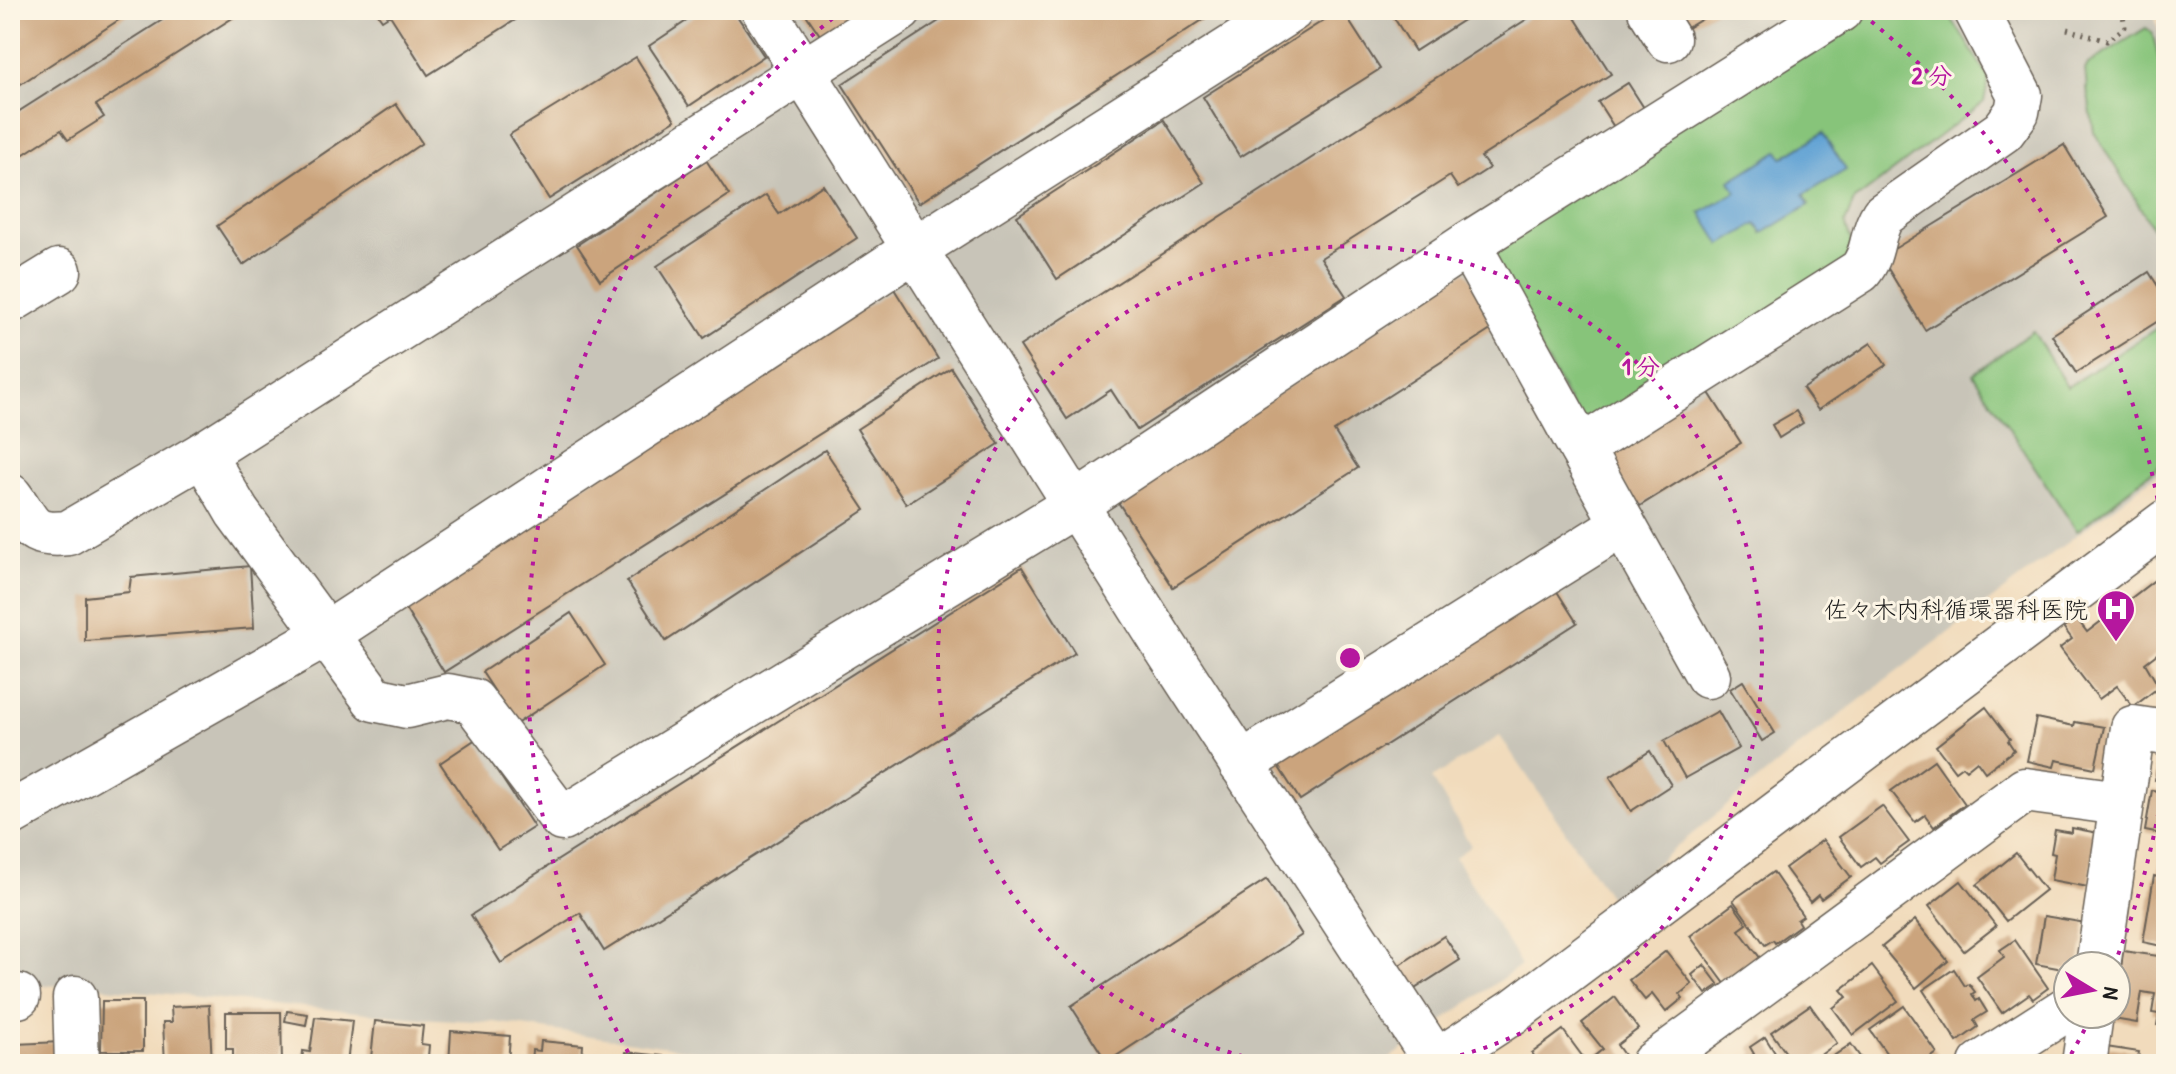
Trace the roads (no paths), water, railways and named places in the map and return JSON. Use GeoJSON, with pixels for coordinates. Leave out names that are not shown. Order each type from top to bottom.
{"type":"FeatureCollection","features":[{"type":"Feature","properties":{"kind":"street"},"geometry":{"type":"LineString","coordinates":[[764,10],[1241,764],[1436,1062],[1514,1011],[2166,522]]}},
{"type":"Feature","properties":{"kind":"street"},"geometry":{"type":"LineString","coordinates":[[10,496],[34,531],[44,535],[68,533],[203,454],[900,10]]}},
{"type":"Feature","properties":{"kind":"street"},"geometry":{"type":"LineString","coordinates":[[10,814],[327,634],[915,249],[1291,10]]}},
{"type":"Feature","properties":{"kind":"street"},"geometry":{"type":"LineString","coordinates":[[203,454],[237,512],[374,699],[407,706],[448,696],[473,701],[562,819],[1076,504],[1468,244],[1840,10]]}},
{"type":"Feature","properties":{"kind":"street"},"geometry":{"type":"LineString","coordinates":[[1581,448],[1860,271],[1870,259],[1873,230],[1883,215],[2003,131],[2017,112],[2020,95],[1976,10]]}},
{"type":"Feature","properties":{"kind":"street"},"geometry":{"type":"LineString","coordinates":[[1468,244],[1708,676]]}},
{"type":"Feature","properties":{"kind":"street"},"geometry":{"type":"LineString","coordinates":[[10,301],[59,271]]}},
{"type":"Feature","properties":{"kind":"street"},"geometry":{"type":"LineString","coordinates":[[1241,764],[1623,524]]}},
{"type":"Feature","properties":{"kind":"street"},"geometry":{"type":"LineString","coordinates":[[2100,950],[2133,728],[2166,733]]}},
{"type":"Feature","properties":{"kind":"street"},"geometry":{"type":"LineString","coordinates":[[1653,1064],[2025,790],[2120,803]]}},
{"type":"Feature","properties":{"kind":"street"},"geometry":{"type":"LineString","coordinates":[[75,998],[77,1064]]}},
{"type":"Feature","properties":{"kind":"street"},"geometry":{"type":"LineString","coordinates":[[1981,1064],[2052,1018]]}},
{"type":"Feature","properties":{"kind":"street"},"geometry":{"type":"LineString","coordinates":[[2084,1064],[2089,1030]]}},
{"type":"Feature","properties":{"kind":"water"},"geometry":{"type":"Polygon","coordinates":[[[1823,133],[1846,170],[1804,195],[1809,205],[1763,233],[1756,224],[1721,245],[1701,213],[1736,192],[1730,181],[1778,151],[1782,158],[1823,133]]]}},
{"type":"Feature","properties":{"kind":"place","name":"佐々木内科循環器科医院"},"geometry":{"type":"Point","coordinates":[2116,643]}}]}
